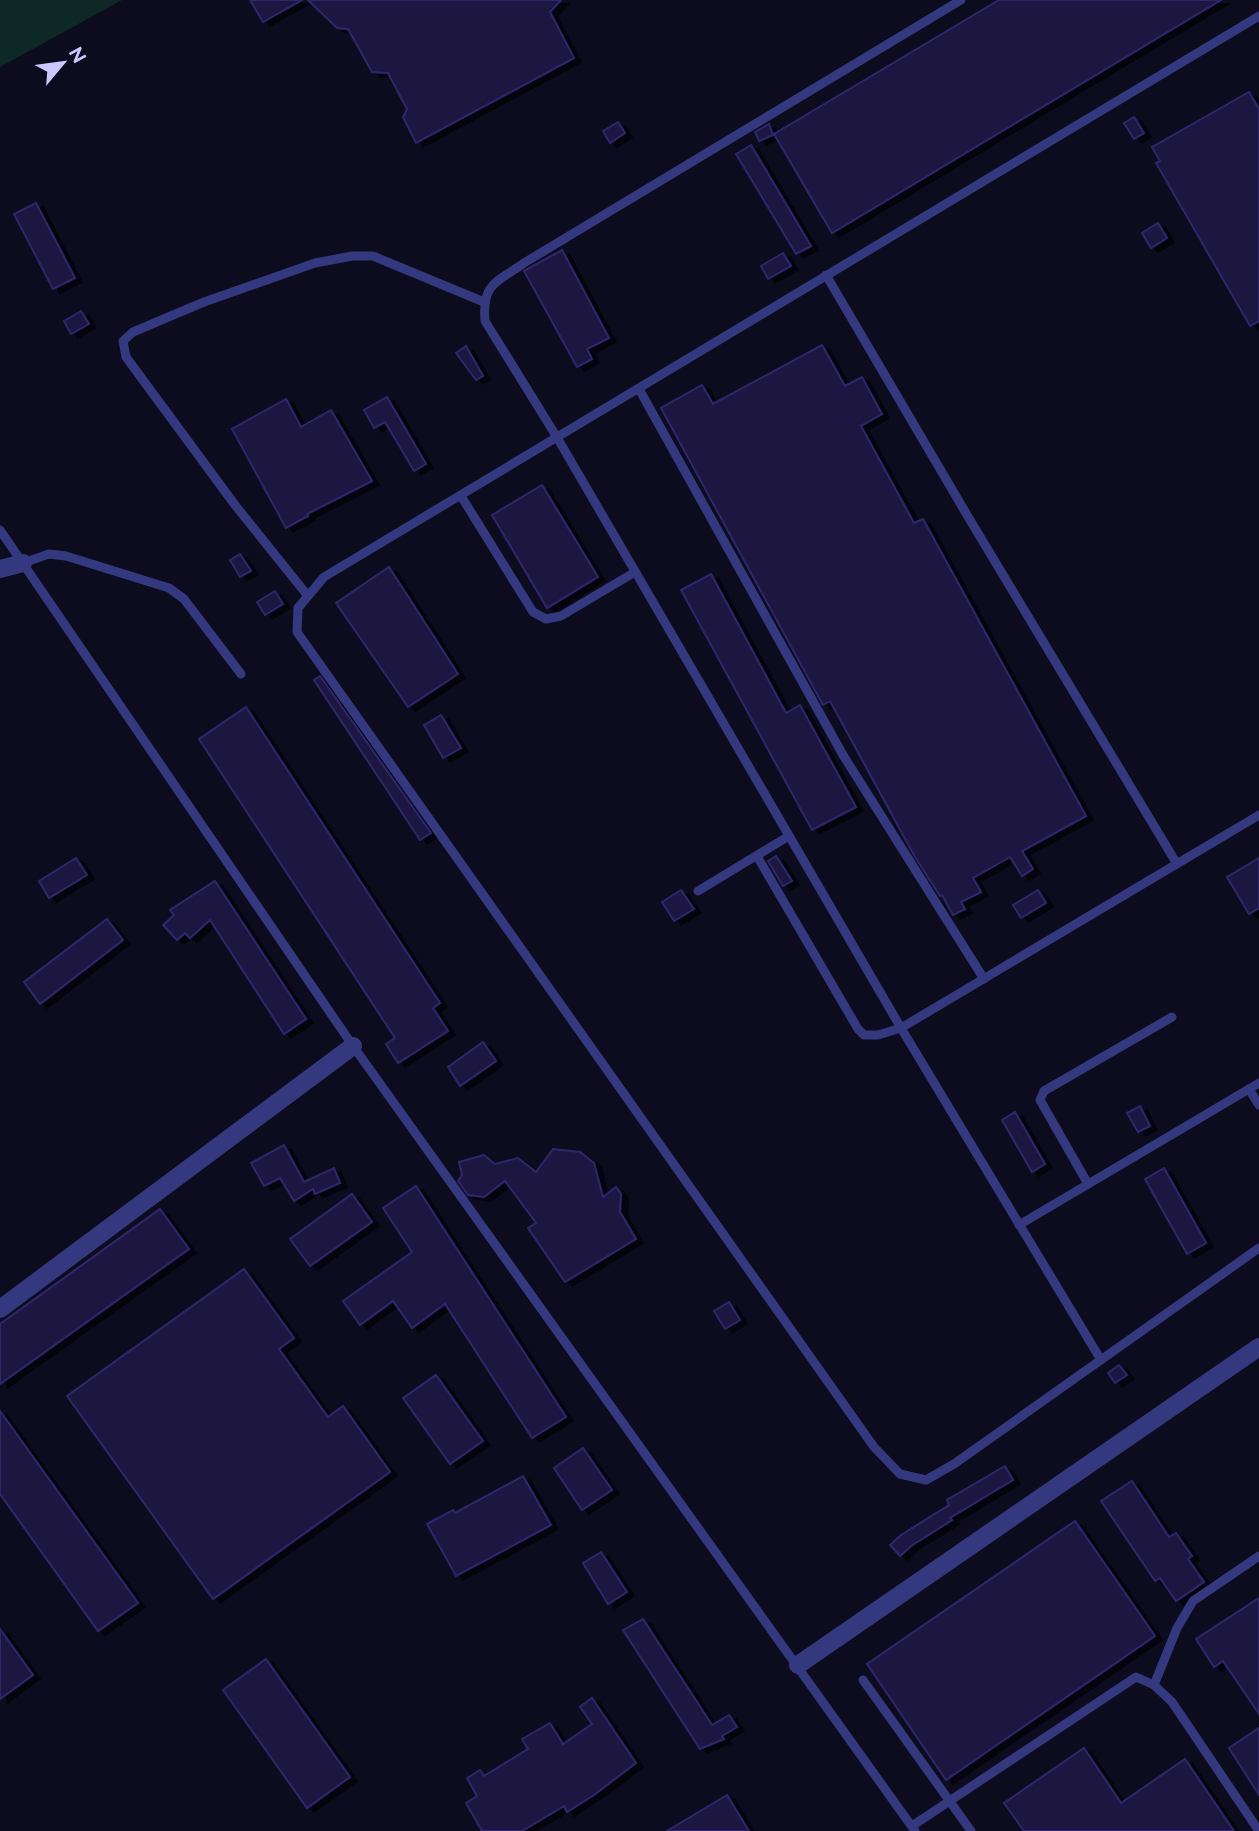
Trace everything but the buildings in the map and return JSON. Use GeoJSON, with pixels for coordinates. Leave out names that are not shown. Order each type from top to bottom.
{"type":"FeatureCollection","features":[{"type":"Feature","properties":{"kind":"street"},"geometry":{"type":"LineString","coordinates":[[0,569],[23,563]]}},
{"type":"Feature","properties":{"kind":"street"},"geometry":{"type":"LineString","coordinates":[[0,1309],[354,1046]]}},
{"type":"Feature","properties":{"kind":"street"},"geometry":{"type":"LineString","coordinates":[[798,1665],[1259,1347]]}},
{"type":"Feature","properties":{"kind":"lane"},"geometry":{"type":"LineString","coordinates":[[961,0],[524,264],[488,290],[484,302],[485,321],[558,439],[901,1028],[1101,1360]]}},
{"type":"Feature","properties":{"kind":"lane"},"geometry":{"type":"LineString","coordinates":[[1259,16],[324,577],[298,608],[297,632],[874,1447],[901,1474],[926,1480],[954,1464],[1259,1248]]}},
{"type":"Feature","properties":{"kind":"lane"},"geometry":{"type":"LineString","coordinates":[[308,596],[236,505],[126,357],[123,341],[133,332],[204,302],[315,263],[352,256],[373,256],[484,302]]}},
{"type":"Feature","properties":{"kind":"lane"},"geometry":{"type":"LineString","coordinates":[[826,275],[1177,864]]}},
{"type":"Feature","properties":{"kind":"lane"},"geometry":{"type":"LineString","coordinates":[[639,389],[843,755],[984,979]]}},
{"type":"Feature","properties":{"kind":"lane"},"geometry":{"type":"LineString","coordinates":[[461,496],[533,612],[546,619],[561,617],[635,572]]}},
{"type":"Feature","properties":{"kind":"lane"},"geometry":{"type":"LineString","coordinates":[[0,530],[354,1046],[913,1829],[950,1801],[1136,1677],[1154,1685],[1172,1702],[1259,1831]]}},
{"type":"Feature","properties":{"kind":"lane"},"geometry":{"type":"LineString","coordinates":[[23,563],[49,554],[66,556],[169,587],[184,599],[241,674]]}},
{"type":"Feature","properties":{"kind":"lane"},"geometry":{"type":"LineString","coordinates":[[757,856],[858,1029],[864,1035],[878,1035],[901,1028],[1259,815]]}},
{"type":"Feature","properties":{"kind":"lane"},"geometry":{"type":"LineString","coordinates":[[698,891],[789,836]]}},
{"type":"Feature","properties":{"kind":"lane"},"geometry":{"type":"LineString","coordinates":[[1088,1184],[1040,1100],[1044,1091],[1172,1017]]}},
{"type":"Feature","properties":{"kind":"lane"},"geometry":{"type":"LineString","coordinates":[[1019,1225],[1259,1083]]}},
{"type":"Feature","properties":{"kind":"lane"},"geometry":{"type":"LineString","coordinates":[[1249,1088],[1259,1105]]}},
{"type":"Feature","properties":{"kind":"lane"},"geometry":{"type":"LineString","coordinates":[[1154,1685],[1177,1628],[1193,1601],[1259,1556]]}},
{"type":"Feature","properties":{"kind":"lane"},"geometry":{"type":"LineString","coordinates":[[863,1680],[971,1831]]}},
{"type":"Feature","properties":{"kind":"green space"},"geometry":{"type":"Polygon","coordinates":[[[0,0],[122,0],[0,67],[0,0]]]}}]}
